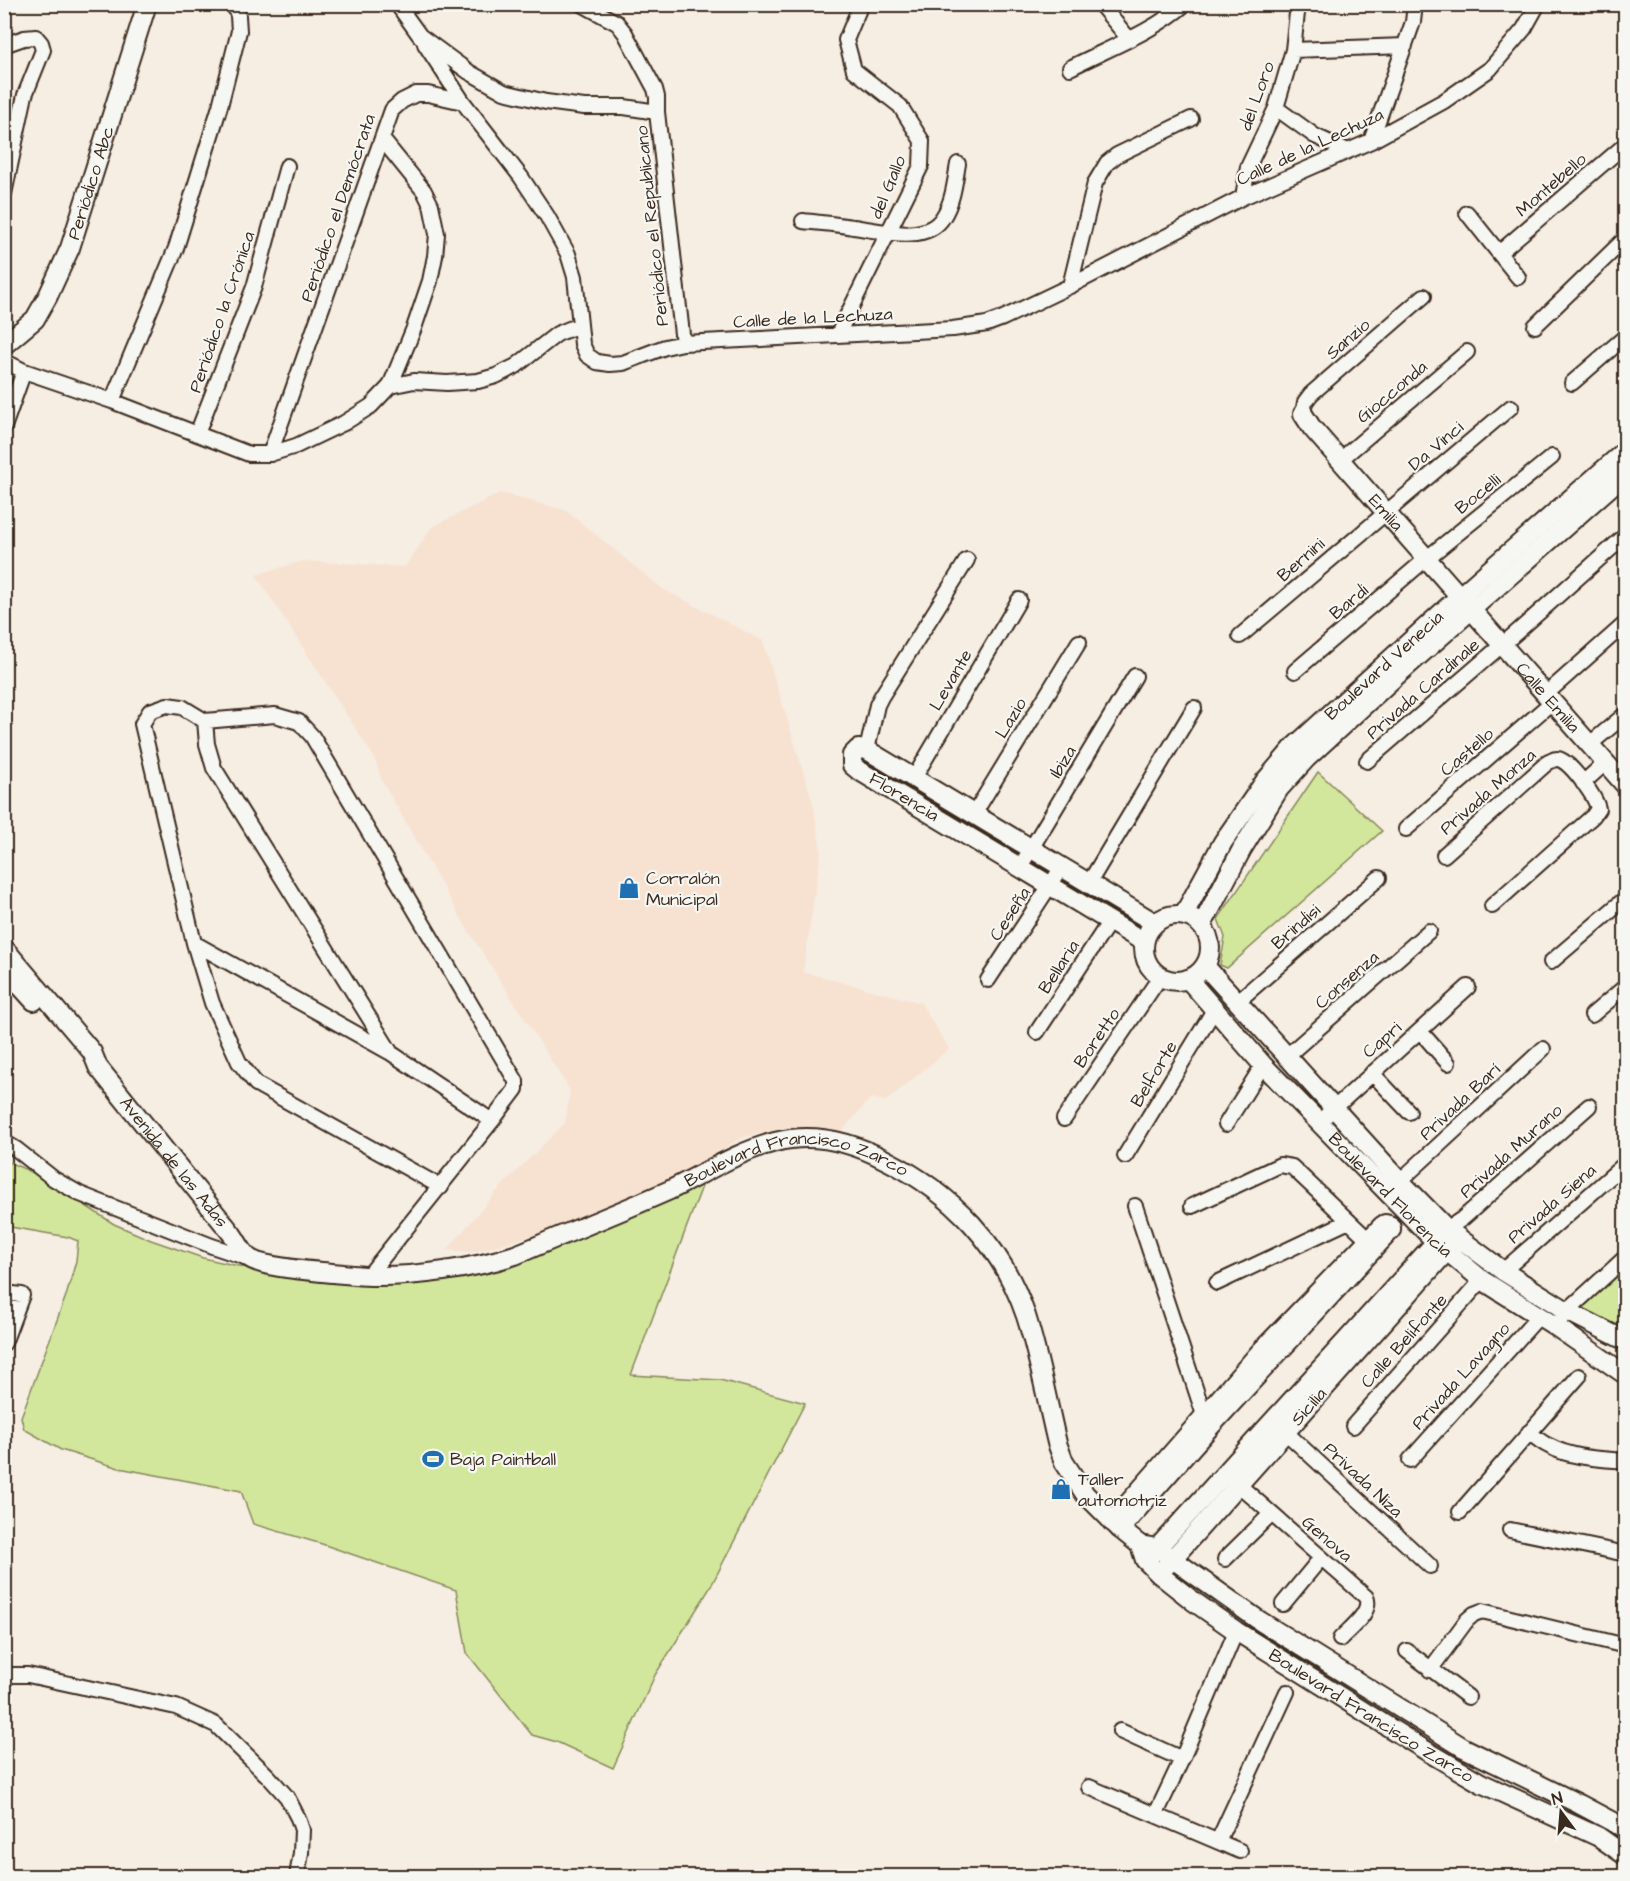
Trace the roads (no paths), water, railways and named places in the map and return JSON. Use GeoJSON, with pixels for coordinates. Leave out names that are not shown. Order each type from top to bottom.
{"type":"FeatureCollection","features":[{"type":"Feature","properties":{"kind":"street","name":"Periódico Abc"},"geometry":{"type":"LineString","coordinates":[[4,345],[34,319],[48,296],[70,248],[147,4]]}},
{"type":"Feature","properties":{"kind":"street"},"geometry":{"type":"LineString","coordinates":[[112,401],[176,248],[217,117],[239,31],[234,4]]}},
{"type":"Feature","properties":{"kind":"street","name":"Periódico el Republicano"},"geometry":{"type":"LineString","coordinates":[[397,4],[420,36],[469,72],[504,92],[546,102],[624,107],[657,112],[683,343]]}},
{"type":"Feature","properties":{"kind":"street"},"geometry":{"type":"LineString","coordinates":[[582,4],[617,23],[625,33],[655,89],[657,112]]}},
{"type":"Feature","properties":{"kind":"street","name":"del Gallo"},"geometry":{"type":"LineString","coordinates":[[838,334],[921,166],[922,141],[900,106],[854,70],[846,40],[861,4]]}},
{"type":"Feature","properties":{"kind":"street"},"geometry":{"type":"LineString","coordinates":[[1100,4],[1130,39]]}},
{"type":"Feature","properties":{"kind":"street"},"geometry":{"type":"LineString","coordinates":[[1070,68],[1130,39],[1174,14],[1185,4]]}},
{"type":"Feature","properties":{"kind":"street","name":"del Loro"},"geometry":{"type":"LineString","coordinates":[[1243,197],[1248,167],[1276,108],[1293,50],[1297,4]]}},
{"type":"Feature","properties":{"kind":"street"},"geometry":{"type":"LineString","coordinates":[[1371,141],[1413,22],[1415,4]]}},
{"type":"Feature","properties":{"kind":"street","name":"Calle de la Lechuza"},"geometry":{"type":"LineString","coordinates":[[579,325],[582,344],[587,355],[597,362],[610,364],[623,363],[665,347],[683,343],[953,329],[979,326],[1003,318],[1243,197],[1371,141],[1444,101],[1490,69],[1524,29],[1538,4]]}},
{"type":"Feature","properties":{"kind":"street"},"geometry":{"type":"LineString","coordinates":[[390,386],[414,381],[478,381],[496,376],[516,366],[557,334],[579,325],[575,277],[567,254],[547,216],[521,177],[463,102],[420,36]]}},
{"type":"Feature","properties":{"kind":"street"},"geometry":{"type":"LineString","coordinates":[[4,45],[24,38],[36,37],[43,50],[25,95],[4,194]]}},
{"type":"Feature","properties":{"kind":"street"},"geometry":{"type":"LineString","coordinates":[[1293,50],[1405,46]]}},
{"type":"Feature","properties":{"kind":"street","name":"Periódico el Demócrata"},"geometry":{"type":"LineString","coordinates":[[270,454],[392,110],[402,101],[416,94],[428,94],[463,102]]}},
{"type":"Feature","properties":{"kind":"street"},"geometry":{"type":"LineString","coordinates":[[1276,108],[1315,136],[1348,151]]}},
{"type":"Feature","properties":{"kind":"street"},"geometry":{"type":"LineString","coordinates":[[1070,286],[1095,183],[1107,163],[1117,155],[1191,119]]}},
{"type":"Feature","properties":{"kind":"street"},"geometry":{"type":"LineString","coordinates":[[4,361],[24,371],[112,401],[249,454],[270,454],[296,446],[344,423],[371,406],[390,386],[414,328],[430,281],[435,256],[437,234],[431,205],[424,191],[382,139]]}},
{"type":"Feature","properties":{"kind":"street","name":"Montebello"},"geometry":{"type":"LineString","coordinates":[[1500,252],[1626,144]]}},
{"type":"Feature","properties":{"kind":"street"},"geometry":{"type":"LineString","coordinates":[[802,221],[889,233],[919,233],[935,227],[944,216],[954,190],[958,164]]}},
{"type":"Feature","properties":{"kind":"street","name":"Periódico la Crónica"},"geometry":{"type":"LineString","coordinates":[[197,434],[254,287],[287,166]]}},
{"type":"Feature","properties":{"kind":"street"},"geometry":{"type":"LineString","coordinates":[[1467,213],[1518,277]]}},
{"type":"Feature","properties":{"kind":"street"},"geometry":{"type":"LineString","coordinates":[[1535,326],[1626,238]]}},
{"type":"Feature","properties":{"kind":"street","name":"Sanzio"},"geometry":{"type":"LineString","coordinates":[[1303,414],[1305,402],[1311,394],[1424,296]]}},
{"type":"Feature","properties":{"kind":"street"},"geometry":{"type":"LineString","coordinates":[[1572,383],[1626,336]]}},
{"type":"Feature","properties":{"kind":"street","name":"Giocconda"},"geometry":{"type":"LineString","coordinates":[[1340,460],[1467,352]]}},
{"type":"Feature","properties":{"kind":"street"},"geometry":{"type":"LineString","coordinates":[[4,427],[24,371]]}},
{"type":"Feature","properties":{"kind":"street","name":"Da Vinci"},"geometry":{"type":"LineString","coordinates":[[1385,513],[1511,407]]}},
{"type":"Feature","properties":{"kind":"street","name":"Emilia"},"geometry":{"type":"LineString","coordinates":[[1303,414],[1312,428],[1465,603]]}},
{"type":"Feature","properties":{"kind":"street","name":"Boulevard Venecia"},"geometry":{"type":"LineString","coordinates":[[1202,926],[1242,849],[1279,789],[1306,759],[1465,603],[1626,450]]}},
{"type":"Feature","properties":{"kind":"street","name":"Bocelli"},"geometry":{"type":"LineString","coordinates":[[1426,559],[1552,457]]}},
{"type":"Feature","properties":{"kind":"street","name":"Boulevard Venecia"},"geometry":{"type":"LineString","coordinates":[[1184,914],[1223,842],[1265,781],[1295,746],[1465,603],[1626,473]]}},
{"type":"Feature","properties":{"kind":"street","name":"Bernini"},"geometry":{"type":"LineString","coordinates":[[1240,636],[1385,513]]}},
{"type":"Feature","properties":{"kind":"street","name":"Privada Cardinale"},"geometry":{"type":"LineString","coordinates":[[1367,761],[1626,535]]}},
{"type":"Feature","properties":{"kind":"street","name":"Bardi"},"geometry":{"type":"LineString","coordinates":[[1295,671],[1426,559]]}},
{"type":"Feature","properties":{"kind":"street"},"geometry":{"type":"LineString","coordinates":[[867,750],[877,705],[881,697],[967,560]]}},
{"type":"Feature","properties":{"kind":"street","name":"Levante"},"geometry":{"type":"LineString","coordinates":[[915,778],[1019,600]]}},
{"type":"Feature","properties":{"kind":"street","name":"Calle Emilia"},"geometry":{"type":"LineString","coordinates":[[1465,603],[1626,786]]}},
{"type":"Feature","properties":{"kind":"street","name":"Castello"},"geometry":{"type":"LineString","coordinates":[[1406,829],[1550,698],[1626,623]]}},
{"type":"Feature","properties":{"kind":"street","name":"Lazio"},"geometry":{"type":"LineString","coordinates":[[974,814],[1079,642]]}},
{"type":"Feature","properties":{"kind":"street","name":"Ibiza"},"geometry":{"type":"LineString","coordinates":[[1020,867],[1135,675]]}},
{"type":"Feature","properties":{"kind":"street"},"geometry":{"type":"LineString","coordinates":[[368,1276],[441,1187],[492,1121],[516,1089],[516,1081],[312,736],[299,722],[275,715],[205,721],[182,707],[167,705],[150,711],[142,724],[194,943],[212,1002],[238,1062],[255,1084],[441,1187]]}},
{"type":"Feature","properties":{"kind":"street"},"geometry":{"type":"LineString","coordinates":[[1089,883],[1194,708]]}},
{"type":"Feature","properties":{"kind":"street"},"geometry":{"type":"LineString","coordinates":[[1590,744],[1626,714]]}},
{"type":"Feature","properties":{"kind":"street"},"geometry":{"type":"LineString","coordinates":[[205,721],[207,744],[214,768],[391,1053]]}},
{"type":"Feature","properties":{"kind":"street","name":"Florencia"},"geometry":{"type":"LineString","coordinates":[[1144,942],[858,770],[852,765],[852,755],[858,749],[867,750],[1155,923]]}},
{"type":"Feature","properties":{"kind":"street","name":"Privada Monza"},"geometry":{"type":"LineString","coordinates":[[1444,855],[1554,759],[1560,759],[1583,783]]}},
{"type":"Feature","properties":{"kind":"street"},"geometry":{"type":"LineString","coordinates":[[1492,906],[1593,816],[1598,809],[1597,804],[1583,783],[1605,763]]}},
{"type":"Feature","properties":{"kind":"street","name":"Ceseña"},"geometry":{"type":"LineString","coordinates":[[988,980],[1062,867]]}},
{"type":"Feature","properties":{"kind":"street","name":"Brindisi"},"geometry":{"type":"LineString","coordinates":[[1237,1002],[1379,878]]}},
{"type":"Feature","properties":{"kind":"street"},"geometry":{"type":"LineString","coordinates":[[1551,962],[1626,898]]}},
{"type":"Feature","properties":{"kind":"street"},"geometry":{"type":"LineString","coordinates":[[1184,914],[1202,926],[1208,934],[1211,945],[1210,956],[1205,966],[1195,976],[1177,981],[1160,976],[1148,965],[1144,954],[1144,942],[1155,923],[1165,917],[1184,914]]}},
{"type":"Feature","properties":{"kind":"street","name":"Bellaria"},"geometry":{"type":"LineString","coordinates":[[1037,1032],[1110,921]]}},
{"type":"Feature","properties":{"kind":"street","name":"Consenza"},"geometry":{"type":"LineString","coordinates":[[1288,1055],[1430,932]]}},
{"type":"Feature","properties":{"kind":"street"},"geometry":{"type":"LineString","coordinates":[[194,943],[391,1053],[492,1121]]}},
{"type":"Feature","properties":{"kind":"street","name":"Avenida de las Adas"},"geometry":{"type":"LineString","coordinates":[[4,948],[92,1052],[98,1067]]}},
{"type":"Feature","properties":{"kind":"street","name":"Boulevard Florencia"},"geometry":{"type":"LineString","coordinates":[[1205,966],[1288,1055],[1450,1237],[1482,1280],[1625,1370]]}},
{"type":"Feature","properties":{"kind":"street","name":"Avenida de las Adas"},"geometry":{"type":"LineString","coordinates":[[4,968],[85,1058],[98,1067],[232,1234],[248,1258]]}},
{"type":"Feature","properties":{"kind":"street","name":"Boretto"},"geometry":{"type":"LineString","coordinates":[[1064,1119],[1160,976]]}},
{"type":"Feature","properties":{"kind":"street","name":"Boulevard Florencia"},"geometry":{"type":"LineString","coordinates":[[1188,979],[1263,1065],[1320,1121],[1450,1237],[1567,1311],[1626,1341]]}},
{"type":"Feature","properties":{"kind":"street"},"geometry":{"type":"LineString","coordinates":[[1592,1015],[1626,986]]}},
{"type":"Feature","properties":{"kind":"street","name":"Capri"},"geometry":{"type":"LineString","coordinates":[[1320,1121],[1468,987]]}},
{"type":"Feature","properties":{"kind":"street","name":"Belforte"},"geometry":{"type":"LineString","coordinates":[[1125,1156],[1214,1010]]}},
{"type":"Feature","properties":{"kind":"street"},"geometry":{"type":"LineString","coordinates":[[1420,1031],[1448,1063]]}},
{"type":"Feature","properties":{"kind":"street","name":"Privada Barí"},"geometry":{"type":"LineString","coordinates":[[1400,1181],[1544,1049]]}},
{"type":"Feature","properties":{"kind":"street"},"geometry":{"type":"LineString","coordinates":[[1226,1124],[1263,1065]]}},
{"type":"Feature","properties":{"kind":"street"},"geometry":{"type":"LineString","coordinates":[[1372,1073],[1409,1112]]}},
{"type":"Feature","properties":{"kind":"street","name":"Privada Murano"},"geometry":{"type":"LineString","coordinates":[[1450,1237],[1588,1106]]}},
{"type":"Feature","properties":{"kind":"street","name":"Boulevard Francisco Zarco"},"geometry":{"type":"LineString","coordinates":[[248,1258],[285,1268],[368,1276],[403,1275],[452,1269],[514,1255],[672,1189],[749,1150],[776,1142],[799,1138],[820,1139],[848,1144],[870,1152],[903,1168],[959,1209],[973,1223],[1003,1265],[1025,1314],[1057,1443],[1064,1462],[1085,1494],[1116,1525],[1147,1551],[1159,1574],[1236,1631],[1425,1750],[1482,1783],[1599,1837],[1626,1856]]}},
{"type":"Feature","properties":{"kind":"street"},"geometry":{"type":"LineString","coordinates":[[4,1142],[54,1179],[81,1194],[248,1258]]}},
{"type":"Feature","properties":{"kind":"street","name":"Privada Siena"},"geometry":{"type":"LineString","coordinates":[[1503,1271],[1626,1163]]}},
{"type":"Feature","properties":{"kind":"street"},"geometry":{"type":"LineString","coordinates":[[1116,1525],[1206,1423],[1372,1243],[1292,1167],[1285,1165],[1280,1165],[1192,1206]]}},
{"type":"Feature","properties":{"kind":"street"},"geometry":{"type":"LineString","coordinates":[[1135,1206],[1206,1423]]}},
{"type":"Feature","properties":{"kind":"street"},"geometry":{"type":"LineString","coordinates":[[1217,1282],[1349,1221]]}},
{"type":"Feature","properties":{"kind":"street","name":"Sicilia"},"geometry":{"type":"LineString","coordinates":[[1159,1574],[1232,1479],[1450,1237]]}},
{"type":"Feature","properties":{"kind":"street"},"geometry":{"type":"LineString","coordinates":[[1555,1326],[1567,1311],[1626,1257]]}},
{"type":"Feature","properties":{"kind":"street","name":"Calle Belifonte"},"geometry":{"type":"LineString","coordinates":[[1353,1426],[1482,1280]]}},
{"type":"Feature","properties":{"kind":"street"},"geometry":{"type":"LineString","coordinates":[[4,1293],[22,1294],[4,1343]]}},
{"type":"Feature","properties":{"kind":"street","name":"Privada Lavagno"},"geometry":{"type":"LineString","coordinates":[[1410,1460],[1539,1316]]}},
{"type":"Feature","properties":{"kind":"street"},"geometry":{"type":"LineString","coordinates":[[1460,1512],[1579,1376]]}},
{"type":"Feature","properties":{"kind":"street","name":"Privada Niza"},"geometry":{"type":"LineString","coordinates":[[1279,1426],[1430,1566]]}},
{"type":"Feature","properties":{"kind":"street"},"geometry":{"type":"LineString","coordinates":[[1529,1432],[1549,1446],[1565,1452],[1626,1461]]}},
{"type":"Feature","properties":{"kind":"street","name":"Sicilia"},"geometry":{"type":"LineString","coordinates":[[1147,1551],[1232,1479]]}},
{"type":"Feature","properties":{"kind":"street","name":"Genova"},"geometry":{"type":"LineString","coordinates":[[1232,1479],[1368,1600],[1365,1613],[1340,1639]]}},
{"type":"Feature","properties":{"kind":"street"},"geometry":{"type":"LineString","coordinates":[[1225,1559],[1271,1514]]}},
{"type":"Feature","properties":{"kind":"street"},"geometry":{"type":"LineString","coordinates":[[1510,1530],[1626,1554]]}},
{"type":"Feature","properties":{"kind":"street","name":"Boulevard Francisco Zarco"},"geometry":{"type":"LineString","coordinates":[[1147,1551],[1172,1558],[1260,1621],[1464,1748],[1626,1829]]}},
{"type":"Feature","properties":{"kind":"street"},"geometry":{"type":"LineString","coordinates":[[1283,1604],[1321,1558]]}},
{"type":"Feature","properties":{"kind":"street"},"geometry":{"type":"LineString","coordinates":[[1430,1670],[1467,1620],[1482,1611],[1626,1646]]}},
{"type":"Feature","properties":{"kind":"street"},"geometry":{"type":"LineString","coordinates":[[1156,1814],[1236,1631]]}},
{"type":"Feature","properties":{"kind":"street"},"geometry":{"type":"LineString","coordinates":[[1407,1651],[1468,1697]]}},
{"type":"Feature","properties":{"kind":"street"},"geometry":{"type":"LineString","coordinates":[[4,1675],[28,1675],[177,1707],[216,1725],[269,1777],[286,1797],[298,1818],[302,1830],[297,1876]]}},
{"type":"Feature","properties":{"kind":"street"},"geometry":{"type":"LineString","coordinates":[[1218,1841],[1287,1692]]}},
{"type":"Feature","properties":{"kind":"street"},"geometry":{"type":"LineString","coordinates":[[1120,1731],[1182,1759]]}},
{"type":"Feature","properties":{"kind":"street"},"geometry":{"type":"LineString","coordinates":[[1089,1787],[1240,1851]]}},
{"type":"Feature","properties":{"kind":"place","name":"Corralón Municipal"},"geometry":{"type":"Point","coordinates":[629,888]}},
{"type":"Feature","properties":{"kind":"place","name":"Baja Paintball"},"geometry":{"type":"Point","coordinates":[433,1459]}},
{"type":"Feature","properties":{"kind":"place","name":"Taller automotriz"},"geometry":{"type":"Point","coordinates":[1061,1489]}}]}
